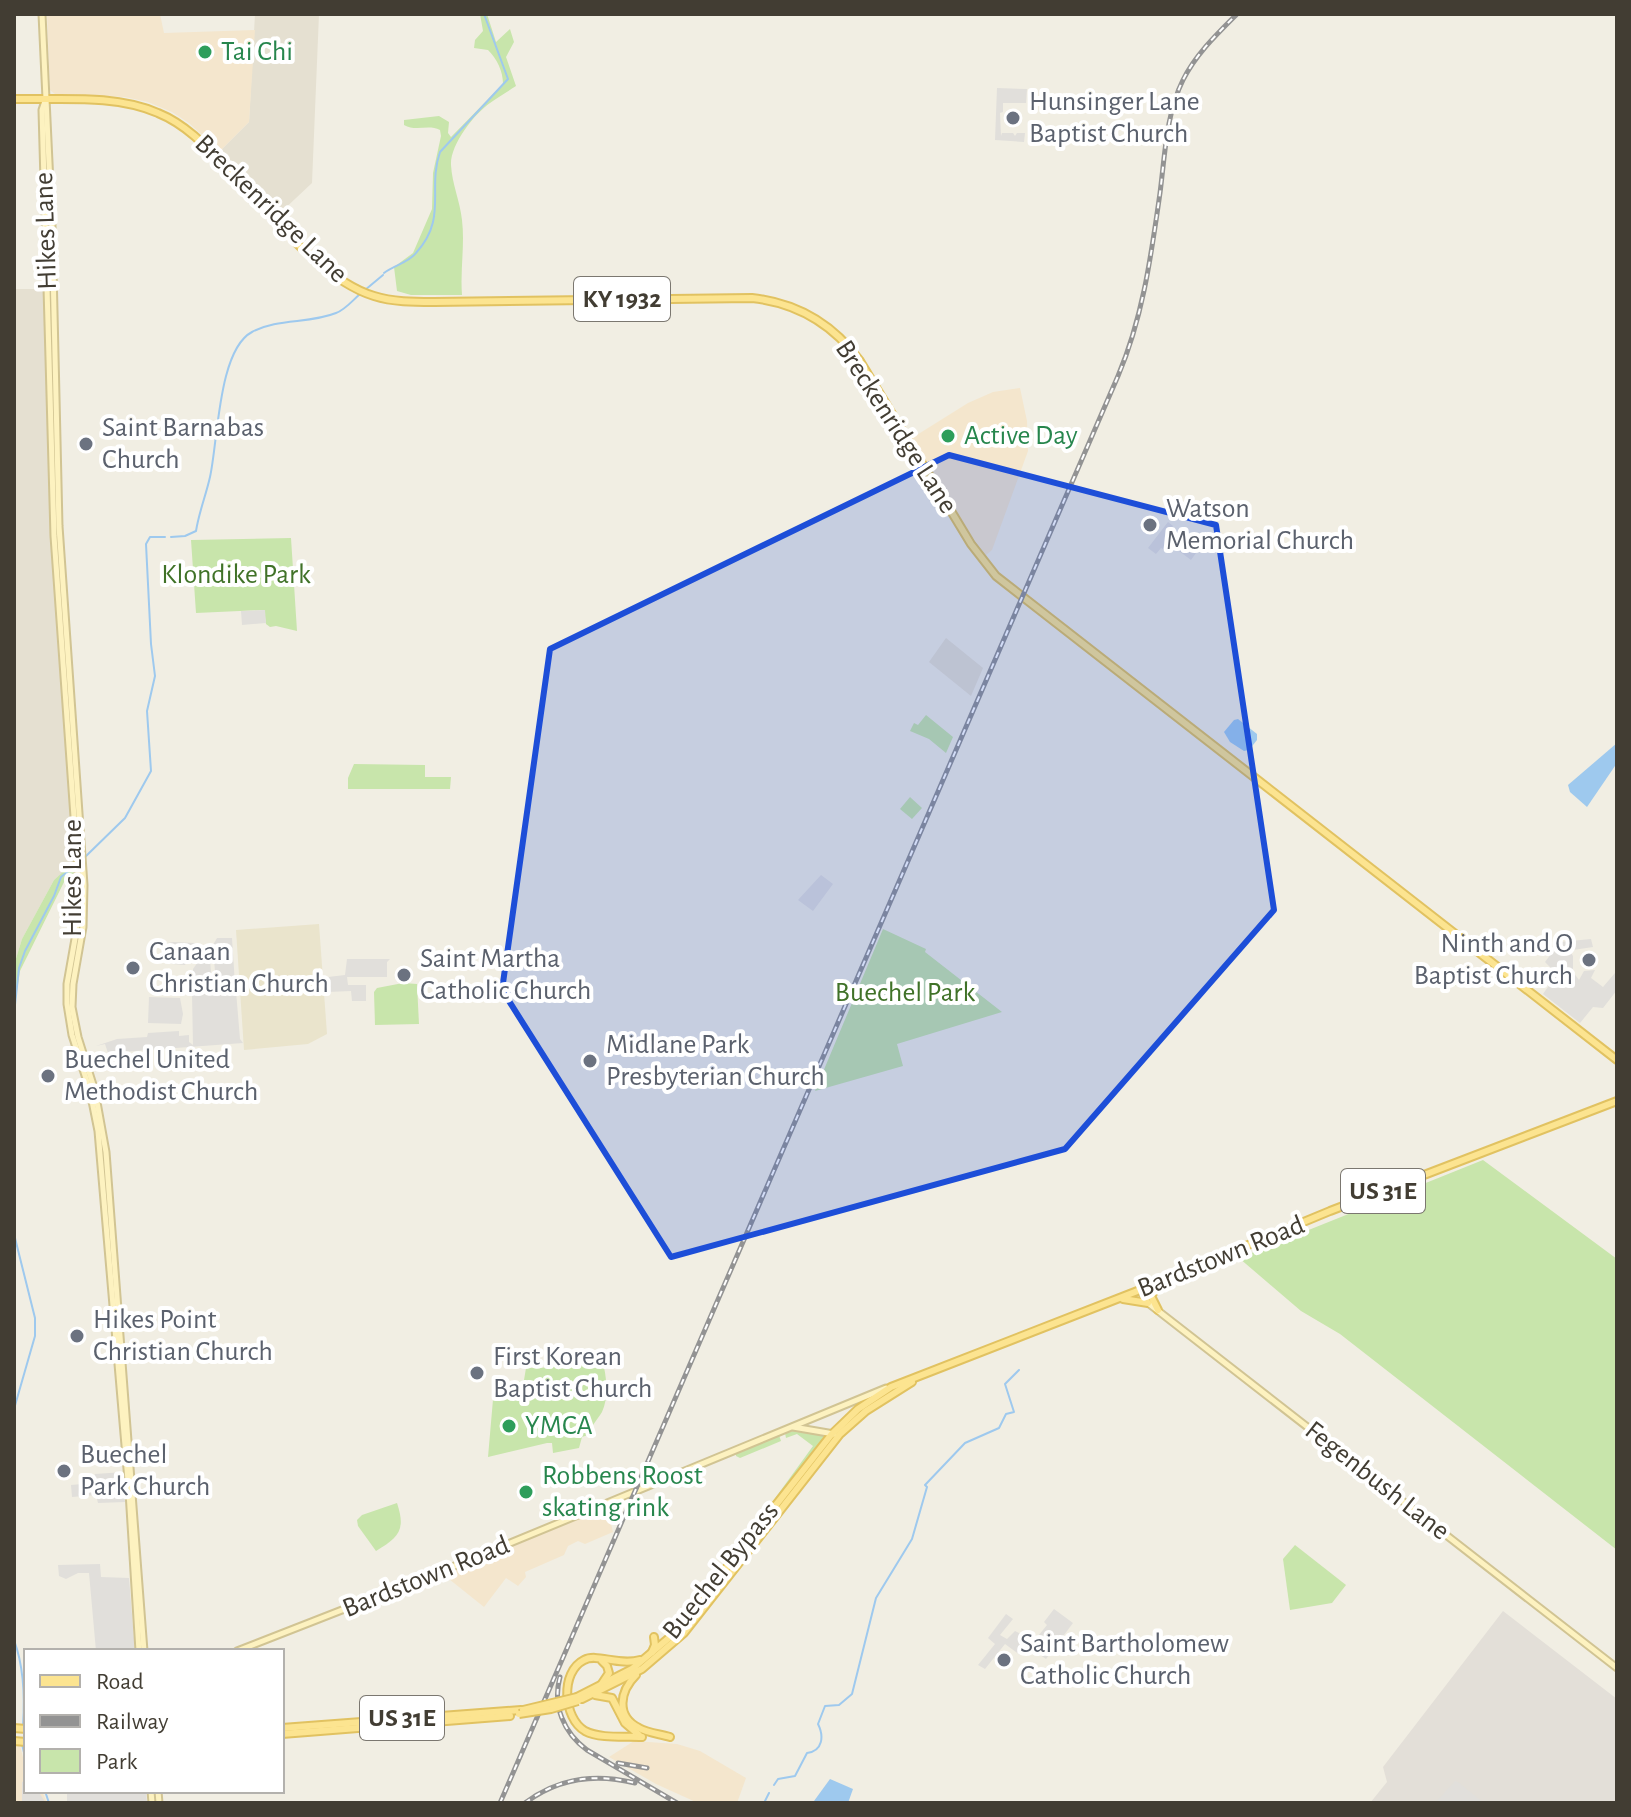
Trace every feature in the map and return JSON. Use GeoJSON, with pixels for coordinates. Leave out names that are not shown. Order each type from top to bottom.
{"type":"FeatureCollection","features":[{"type":"Feature","properties":{"kind":"main road","name":"Hikes Lane"},"geometry":{"type":"LineString","coordinates":[[42,14],[52,226],[61,648],[80,864]]}},
{"type":"Feature","properties":{"kind":"main road","name":"Breckenridge Lane"},"geometry":{"type":"LineString","coordinates":[[14,99],[124,103],[156,111],[208,148],[324,267],[355,289],[372,295],[398,301],[434,302],[752,298],[786,304],[815,317],[839,335],[860,361],[971,544],[996,576],[1617,1060]]}},
{"type":"Feature","properties":{"kind":"main road","name":"Hikes Lane"},"geometry":{"type":"LineString","coordinates":[[56,508],[83,927],[72,1007],[95,1091],[105,1143],[142,1649]]}},
{"type":"Feature","properties":{"kind":"main road","name":"Bardstown Road"},"geometry":{"type":"LineString","coordinates":[[854,1417],[915,1380],[1330,1211],[1617,1101]]}},
{"type":"Feature","properties":{"kind":"main road"},"geometry":{"type":"LineString","coordinates":[[1158,1310],[1151,1296],[1161,1282]]}},
{"type":"Feature","properties":{"kind":"main road","name":"Fegenbush Lane"},"geometry":{"type":"LineString","coordinates":[[1140,1290],[1148,1303],[1617,1668]]}},
{"type":"Feature","properties":{"kind":"main road"},"geometry":{"type":"LineString","coordinates":[[1116,1300],[1148,1303]]}},
{"type":"Feature","properties":{"kind":"main road","name":"Bardstown Road"},"geometry":{"type":"LineString","coordinates":[[242,1649],[439,1573],[847,1404],[901,1386]]}},
{"type":"Feature","properties":{"kind":"main road","name":"Buechel Bypass"},"geometry":{"type":"LineString","coordinates":[[594,1692],[648,1656],[690,1616],[831,1435],[891,1387]]}},
{"type":"Feature","properties":{"kind":"main road"},"geometry":{"type":"LineString","coordinates":[[847,1404],[854,1417]]}},
{"type":"Feature","properties":{"kind":"main road","name":"Buechel Bypass"},"geometry":{"type":"LineString","coordinates":[[284,1734],[520,1712],[578,1699],[642,1669],[688,1628],[854,1417]]}},
{"type":"Feature","properties":{"kind":"main road"},"geometry":{"type":"LineString","coordinates":[[792,1427],[840,1434]]}},
{"type":"Feature","properties":{"kind":"main road"},"geometry":{"type":"LineString","coordinates":[[772,1515],[794,1481]]}},
{"type":"Feature","properties":{"kind":"main road"},"geometry":{"type":"LineString","coordinates":[[600,1659],[609,1673],[605,1682],[594,1692],[612,1698],[625,1723],[642,1737],[591,1733],[573,1719],[568,1697],[572,1674],[584,1660],[600,1659],[623,1663],[648,1656],[655,1645],[654,1637]]}},
{"type":"Feature","properties":{"kind":"main road"},"geometry":{"type":"LineString","coordinates":[[642,1669],[624,1689],[622,1703],[625,1715],[640,1729],[670,1737]]}},
{"type":"Feature","properties":{"kind":"main road","name":"Buechel Bypass"},"geometry":{"type":"LineString","coordinates":[[284,1728],[520,1712]]}},
{"type":"Feature","properties":{"kind":"highlighted area"},"geometry":{"type":"Polygon","coordinates":[[[949,455],[1216,525],[1274,910],[1065,1149],[671,1257],[502,990],[550,649],[949,455]]]}},
{"type":"Feature","properties":{"kind":"shaded area"},"geometry":{"type":"Polygon","coordinates":[[[47,14],[160,14],[164,33],[255,30],[249,122],[220,151],[189,123],[148,102],[125,97],[55,94],[50,90],[47,14]]]}},
{"type":"Feature","properties":{"kind":"shaded area"},"geometry":{"type":"Polygon","coordinates":[[[255,14],[319,14],[312,183],[279,214],[220,151],[249,122],[255,14]]]}},
{"type":"Feature","properties":{"kind":"shaded area"},"geometry":{"type":"Polygon","coordinates":[[[997,88],[1027,89],[1026,103],[1003,103],[1003,112],[1000,113],[1001,136],[1002,133],[1013,133],[1015,136],[1025,133],[1024,142],[995,140],[997,88]]]}},
{"type":"Feature","properties":{"kind":"shaded area"},"geometry":{"type":"Polygon","coordinates":[[[14,289],[46,289],[52,540],[75,861],[54,880],[22,939],[14,965],[14,289]]]}},
{"type":"Feature","properties":{"kind":"shaded area"},"geometry":{"type":"Polygon","coordinates":[[[1020,388],[1027,421],[1028,451],[992,550],[986,555],[912,438],[968,403],[993,392],[1020,388]]]}},
{"type":"Feature","properties":{"kind":"shaded area"},"geometry":{"type":"Polygon","coordinates":[[[1168,522],[1173,526],[1169,532],[1196,553],[1191,560],[1171,545],[1166,551],[1161,548],[1156,554],[1148,548],[1168,522]]]}},
{"type":"Feature","properties":{"kind":"shaded area"},"geometry":{"type":"Polygon","coordinates":[[[265,610],[266,623],[242,625],[241,611],[265,610]]]}},
{"type":"Feature","properties":{"kind":"shaded area"},"geometry":{"type":"Polygon","coordinates":[[[946,638],[983,668],[971,696],[929,662],[946,638]]]}},
{"type":"Feature","properties":{"kind":"shaded area"},"geometry":{"type":"Polygon","coordinates":[[[821,875],[833,884],[813,911],[798,900],[821,875]]]}},
{"type":"Feature","properties":{"kind":"shaded area"},"geometry":{"type":"Polygon","coordinates":[[[319,924],[327,1034],[308,1044],[244,1050],[236,930],[319,924]]]}},
{"type":"Feature","properties":{"kind":"shaded area"},"geometry":{"type":"Polygon","coordinates":[[[217,938],[232,938],[235,985],[216,986],[213,945],[217,938]]]}},
{"type":"Feature","properties":{"kind":"shaded area"},"geometry":{"type":"Polygon","coordinates":[[[1591,939],[1593,947],[1571,953],[1573,972],[1579,980],[1584,971],[1595,970],[1591,978],[1603,987],[1615,973],[1617,990],[1603,1008],[1593,1007],[1580,1023],[1543,994],[1557,974],[1545,962],[1560,942],[1591,939]]]}},
{"type":"Feature","properties":{"kind":"shaded area"},"geometry":{"type":"Polygon","coordinates":[[[195,943],[185,965],[172,964],[163,958],[163,944],[195,943]]]}},
{"type":"Feature","properties":{"kind":"shaded area"},"geometry":{"type":"Polygon","coordinates":[[[209,946],[212,986],[193,988],[193,969],[209,946]]]}},
{"type":"Feature","properties":{"kind":"shaded area"},"geometry":{"type":"Polygon","coordinates":[[[347,959],[390,959],[387,962],[387,977],[347,977],[348,985],[366,985],[366,1001],[352,1001],[351,991],[328,992],[328,977],[345,975],[347,959]]]}},
{"type":"Feature","properties":{"kind":"shaded area"},"geometry":{"type":"Polygon","coordinates":[[[236,991],[240,1039],[243,1043],[108,1053],[105,1044],[96,1046],[117,1039],[147,1037],[148,1033],[179,1031],[179,1036],[189,1035],[189,1042],[193,1045],[192,994],[236,991]]]}},
{"type":"Feature","properties":{"kind":"shaded area"},"geometry":{"type":"Polygon","coordinates":[[[149,997],[180,998],[181,1024],[148,1023],[149,997]]]}},
{"type":"Feature","properties":{"kind":"shaded area"},"geometry":{"type":"Polygon","coordinates":[[[124,1472],[125,1502],[98,1503],[96,1495],[72,1497],[71,1485],[93,1483],[95,1474],[124,1472]]]}},
{"type":"Feature","properties":{"kind":"shaded area"},"geometry":{"type":"Polygon","coordinates":[[[607,1507],[613,1532],[585,1544],[578,1541],[568,1546],[564,1555],[525,1572],[526,1577],[518,1586],[506,1578],[484,1607],[444,1575],[607,1507]]]}},
{"type":"Feature","properties":{"kind":"shaded area"},"geometry":{"type":"Polygon","coordinates":[[[100,1564],[101,1577],[129,1578],[135,1649],[96,1649],[89,1573],[78,1573],[66,1579],[59,1576],[58,1565],[100,1564]]]}},
{"type":"Feature","properties":{"kind":"shaded area"},"geometry":{"type":"Polygon","coordinates":[[[1054,1609],[1073,1623],[1046,1659],[1036,1652],[1038,1649],[1035,1647],[1028,1656],[1022,1652],[1020,1655],[1005,1644],[985,1669],[978,1665],[995,1644],[988,1638],[1006,1614],[1013,1619],[1000,1635],[1007,1639],[1015,1631],[1034,1641],[1047,1625],[1044,1622],[1054,1609]]]}},
{"type":"Feature","properties":{"kind":"shaded area"},"geometry":{"type":"Polygon","coordinates":[[[1503,1611],[1617,1699],[1617,1803],[1370,1803],[1387,1782],[1383,1767],[1503,1611]]]}},
{"type":"Feature","properties":{"kind":"shaded area"},"geometry":{"type":"Polygon","coordinates":[[[634,1741],[677,1744],[700,1751],[746,1778],[737,1803],[698,1803],[656,1784],[609,1757],[634,1741]]]}},
{"type":"Feature","properties":{"kind":"shaded area"},"geometry":{"type":"Polygon","coordinates":[[[14,1746],[20,1746],[24,1761],[24,1793],[43,1793],[47,1803],[14,1803],[14,1746]]]}},
{"type":"Feature","properties":{"kind":"shaded area"},"geometry":{"type":"Polygon","coordinates":[[[1455,1781],[1458,1782],[1484,1803],[1435,1803],[1455,1781]]]}},
{"type":"Feature","properties":{"kind":"shaded area"},"geometry":{"type":"Polygon","coordinates":[[[22,1782],[24,1793],[39,1793],[46,1803],[22,1803],[22,1782]]]}},
{"type":"Feature","properties":{"kind":"shaded area"},"geometry":{"type":"Polygon","coordinates":[[[67,1793],[146,1793],[147,1803],[67,1803],[67,1793]]]}},
{"type":"Feature","properties":{"kind":"green space"},"geometry":{"type":"Polygon","coordinates":[[[480,14],[487,14],[496,42],[510,29],[514,42],[506,57],[516,86],[477,115],[454,148],[451,165],[463,229],[462,295],[411,295],[397,291],[394,267],[413,253],[432,209],[433,173],[441,136],[440,130],[408,127],[404,125],[404,120],[439,116],[449,122],[448,133],[451,137],[503,84],[497,61],[488,50],[474,48],[475,40],[483,31],[480,14]]]}},
{"type":"Feature","properties":{"kind":"green space","name":"Klondike Park"},"geometry":{"type":"Polygon","coordinates":[[[291,538],[297,631],[270,627],[266,624],[264,610],[196,613],[191,540],[291,538]]]}},
{"type":"Feature","properties":{"kind":"green space"},"geometry":{"type":"Polygon","coordinates":[[[926,715],[953,737],[946,753],[929,739],[910,731],[914,723],[918,725],[926,715]]]}},
{"type":"Feature","properties":{"kind":"green space"},"geometry":{"type":"Polygon","coordinates":[[[354,764],[425,765],[425,777],[451,777],[450,789],[348,789],[348,778],[354,764]]]}},
{"type":"Feature","properties":{"kind":"green space"},"geometry":{"type":"Polygon","coordinates":[[[910,797],[922,808],[912,819],[900,809],[910,797]]]}},
{"type":"Feature","properties":{"kind":"green space"},"geometry":{"type":"Polygon","coordinates":[[[75,861],[75,873],[65,880],[20,971],[15,1005],[14,1126],[14,965],[22,939],[54,880],[75,861]]]}},
{"type":"Feature","properties":{"kind":"green space","name":"Buechel Park"},"geometry":{"type":"Polygon","coordinates":[[[883,929],[926,949],[925,952],[1002,1012],[897,1044],[903,1066],[815,1091],[883,929]]]}},
{"type":"Feature","properties":{"kind":"green space"},"geometry":{"type":"Polygon","coordinates":[[[1458,966],[1465,983],[1450,987],[1444,973],[1458,966]]]}},
{"type":"Feature","properties":{"kind":"green space"},"geometry":{"type":"Polygon","coordinates":[[[417,984],[419,1024],[375,1025],[374,992],[377,988],[417,984]]]}},
{"type":"Feature","properties":{"kind":"green space"},"geometry":{"type":"Polygon","coordinates":[[[1483,1160],[1617,1259],[1617,1550],[1340,1334],[1301,1311],[1239,1258],[1483,1160]]]}},
{"type":"Feature","properties":{"kind":"green space","name":"YMCA"},"geometry":{"type":"Polygon","coordinates":[[[599,1351],[604,1365],[606,1398],[602,1412],[588,1435],[582,1437],[579,1448],[553,1453],[552,1443],[547,1443],[488,1457],[494,1388],[524,1380],[526,1368],[542,1368],[599,1351]]]}},
{"type":"Feature","properties":{"kind":"green space"},"geometry":{"type":"Polygon","coordinates":[[[798,1430],[823,1434],[825,1438],[768,1508],[813,1446],[797,1434],[786,1438],[785,1433],[798,1430]]]}},
{"type":"Feature","properties":{"kind":"green space"},"geometry":{"type":"Polygon","coordinates":[[[779,1435],[781,1441],[740,1458],[736,1456],[736,1453],[779,1435]]]}},
{"type":"Feature","properties":{"kind":"green space"},"geometry":{"type":"Polygon","coordinates":[[[397,1503],[401,1520],[398,1532],[376,1551],[357,1520],[362,1515],[397,1503]]]}},
{"type":"Feature","properties":{"kind":"green space"},"geometry":{"type":"Polygon","coordinates":[[[1295,1545],[1346,1585],[1332,1603],[1290,1610],[1283,1559],[1295,1545]]]}},
{"type":"Feature","properties":{"kind":"water"},"geometry":{"type":"Polygon","coordinates":[[[1238,719],[1257,734],[1257,740],[1249,750],[1244,751],[1230,742],[1224,732],[1238,719]]]}},
{"type":"Feature","properties":{"kind":"water"},"geometry":{"type":"Polygon","coordinates":[[[1617,743],[1617,763],[1587,807],[1570,792],[1568,785],[1617,743]]]}},
{"type":"Feature","properties":{"kind":"water"},"geometry":{"type":"Polygon","coordinates":[[[830,1779],[853,1789],[848,1803],[814,1801],[830,1779]]]}},
{"type":"Feature","properties":{"kind":"waterway"},"geometry":{"type":"LineString","coordinates":[[384,273],[413,256],[426,240],[434,215],[435,178],[440,152],[508,79],[484,14]]}},
{"type":"Feature","properties":{"kind":"waterway"},"geometry":{"type":"LineString","coordinates":[[365,290],[383,275]]}},
{"type":"Feature","properties":{"kind":"waterway"},"geometry":{"type":"LineString","coordinates":[[171,537],[196,531],[210,477],[221,398],[232,357],[241,342],[262,328],[336,313],[360,294]]}},
{"type":"Feature","properties":{"kind":"waterway"},"geometry":{"type":"LineString","coordinates":[[84,858],[125,818],[151,771],[147,711],[155,676],[146,544],[150,537],[165,537]]}},
{"type":"Feature","properties":{"kind":"waterway"},"geometry":{"type":"LineString","coordinates":[[14,1014],[19,968],[25,951],[61,877],[76,865]]}},
{"type":"Feature","properties":{"kind":"waterway"},"geometry":{"type":"LineString","coordinates":[[14,1063],[14,1070]]}},
{"type":"Feature","properties":{"kind":"waterway"},"geometry":{"type":"LineString","coordinates":[[14,1234],[35,1318],[35,1336],[14,1409]]}},
{"type":"Feature","properties":{"kind":"waterway"},"geometry":{"type":"LineString","coordinates":[[774,1785],[778,1779],[795,1776],[807,1753],[819,1746],[821,1733],[818,1724],[825,1706],[839,1705],[852,1694],[876,1598],[912,1539],[927,1487],[925,1485],[965,1443],[999,1428],[1006,1414],[1014,1412],[1005,1384],[1019,1370]]}},
{"type":"Feature","properties":{"kind":"waterway"},"geometry":{"type":"LineString","coordinates":[[14,1640],[23,1682],[23,1726]]}},
{"type":"Feature","properties":{"kind":"waterway"},"geometry":{"type":"LineString","coordinates":[[22,1744],[24,1752]]}},
{"type":"Feature","properties":{"kind":"waterway"},"geometry":{"type":"LineString","coordinates":[[46,1793],[49,1803]]}},
{"type":"Feature","properties":{"kind":"waterway"},"geometry":{"type":"LineString","coordinates":[[764,1803],[769,1793]]}},
{"type":"Feature","properties":{"kind":"railway"},"geometry":{"type":"LineString","coordinates":[[500,1803],[1118,376],[1145,286],[1167,135],[1177,93],[1201,53],[1237,14]]}},
{"type":"Feature","properties":{"kind":"railway"},"geometry":{"type":"LineString","coordinates":[[560,1677],[559,1708],[572,1736],[587,1750],[677,1803]]}},
{"type":"Feature","properties":{"kind":"railway"},"geometry":{"type":"LineString","coordinates":[[618,1763],[647,1768]]}},
{"type":"Feature","properties":{"kind":"railway"},"geometry":{"type":"LineString","coordinates":[[525,1803],[550,1788],[577,1780],[606,1778],[635,1783]]}},
{"type":"Feature","properties":{"kind":"place","name":"Tai Chi"},"geometry":{"type":"Point","coordinates":[205,52]}},
{"type":"Feature","properties":{"kind":"place","name":"Hunsinger Lane Baptist Church"},"geometry":{"type":"Point","coordinates":[1013,118]}},
{"type":"Feature","properties":{"kind":"place","name":"Active Day"},"geometry":{"type":"Point","coordinates":[948,436]}},
{"type":"Feature","properties":{"kind":"place","name":"Saint Barnabas Church"},"geometry":{"type":"Point","coordinates":[86,444]}},
{"type":"Feature","properties":{"kind":"place","name":"Watson Memorial Church"},"geometry":{"type":"Point","coordinates":[1150,525]}},
{"type":"Feature","properties":{"kind":"place","name":"Ninth and O Baptist Church"},"geometry":{"type":"Point","coordinates":[1589,960]}},
{"type":"Feature","properties":{"kind":"place","name":"Canaan Christian Church"},"geometry":{"type":"Point","coordinates":[133,968]}},
{"type":"Feature","properties":{"kind":"place","name":"Saint Martha Catholic Church"},"geometry":{"type":"Point","coordinates":[404,975]}},
{"type":"Feature","properties":{"kind":"place","name":"Midlane Park Presbyterian Church"},"geometry":{"type":"Point","coordinates":[590,1061]}},
{"type":"Feature","properties":{"kind":"place","name":"Buechel United Methodist Church"},"geometry":{"type":"Point","coordinates":[48,1076]}},
{"type":"Feature","properties":{"kind":"place","name":"Hikes Point Christian Church"},"geometry":{"type":"Point","coordinates":[77,1336]}},
{"type":"Feature","properties":{"kind":"place","name":"First Korean Baptist Church"},"geometry":{"type":"Point","coordinates":[477,1373]}},
{"type":"Feature","properties":{"kind":"place","name":"YMCA"},"geometry":{"type":"Point","coordinates":[509,1426]}},
{"type":"Feature","properties":{"kind":"place","name":"Buechel Park Church"},"geometry":{"type":"Point","coordinates":[64,1471]}},
{"type":"Feature","properties":{"kind":"place","name":"Robbens Roost skating rink"},"geometry":{"type":"Point","coordinates":[526,1492]}},
{"type":"Feature","properties":{"kind":"place","name":"Saint Bartholomew Catholic Church"},"geometry":{"type":"Point","coordinates":[1004,1660]}}]}
